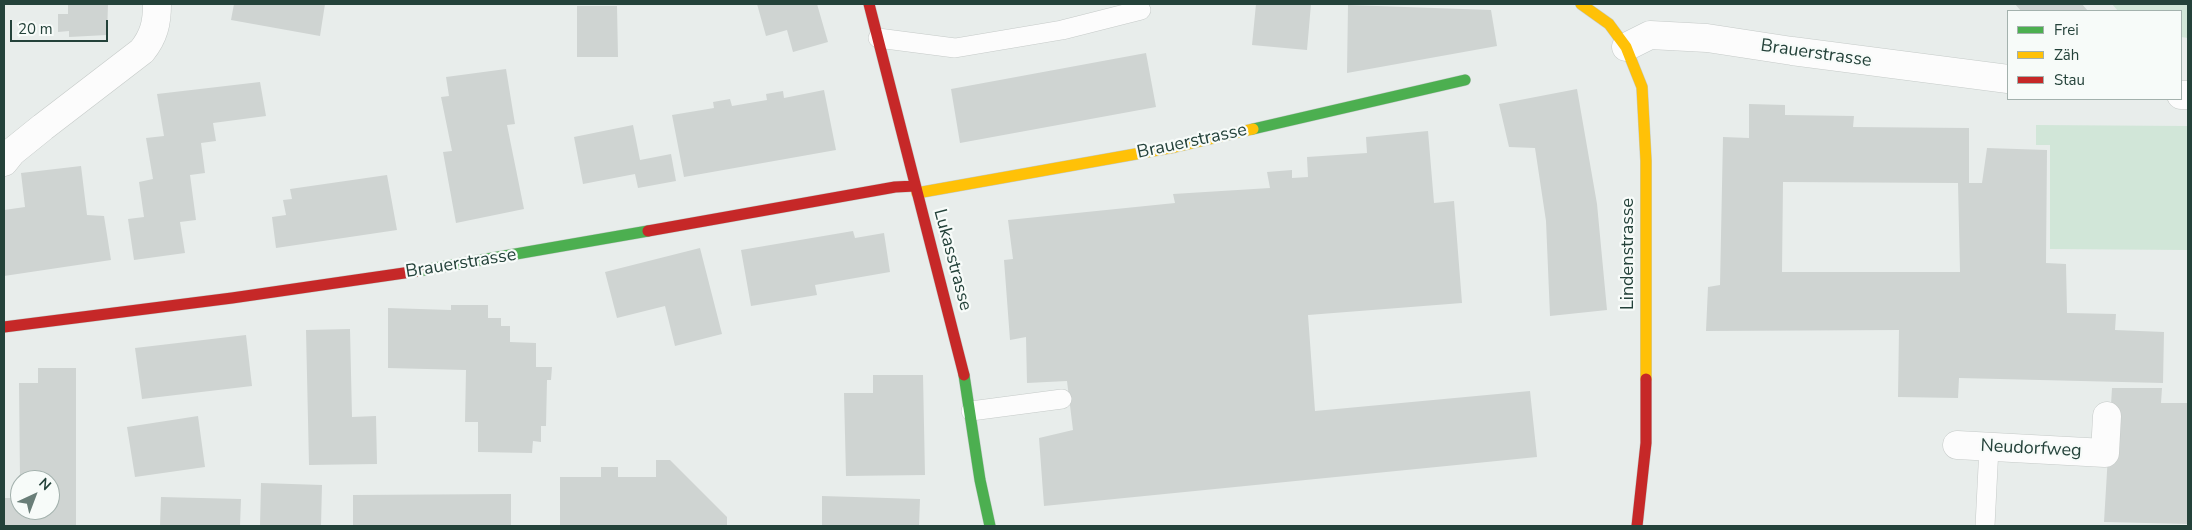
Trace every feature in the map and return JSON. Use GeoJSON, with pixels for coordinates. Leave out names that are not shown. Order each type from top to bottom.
{"type":"FeatureCollection","features":[{"type":"Feature","properties":{"kind":"street"},"geometry":{"type":"LineString","coordinates":[[4,162],[12,152],[43,127],[142,51],[153,35],[157,4]]}},
{"type":"Feature","properties":{"kind":"street","name":"Lukasstrasse"},"geometry":{"type":"LineString","coordinates":[[869,4],[967,386],[980,480],[990,526]]}},
{"type":"Feature","properties":{"kind":"street","name":"Lindenstrasse"},"geometry":{"type":"LineString","coordinates":[[1581,4],[1609,24],[1626,48],[1642,87],[1646,161],[1646,443],[1637,526]]}},
{"type":"Feature","properties":{"kind":"street","name":"Brauerstrasse"},"geometry":{"type":"LineString","coordinates":[[1626,48],[1650,35],[1707,38],[2007,79]]}},
{"type":"Feature","properties":{"kind":"street","name":"Brauerstrasse"},"geometry":{"type":"LineString","coordinates":[[4,327],[232,298],[459,265],[895,187],[916,190],[1175,148],[1465,80]]}},
{"type":"Feature","properties":{"kind":"street","name":"Neudorfweg"},"geometry":{"type":"LineString","coordinates":[[1957,445],[2107,453],[2106,416]]}},
{"type":"Feature","properties":{"kind":"lane"},"geometry":{"type":"LineString","coordinates":[[878,38],[955,48],[1062,30],[1141,10]]}},
{"type":"Feature","properties":{"kind":"lane"},"geometry":{"type":"LineString","coordinates":[[971,411],[1062,399]]}},
{"type":"Feature","properties":{"kind":"lane"},"geometry":{"type":"LineString","coordinates":[[1985,526],[1989,447]]}},
{"type":"Feature","properties":{"kind":"green space"},"geometry":{"type":"Polygon","coordinates":[[[2112,4],[2188,4],[2188,38],[2182,37],[2182,10],[2117,10],[2112,4]]]}},
{"type":"Feature","properties":{"kind":"green space"},"geometry":{"type":"Polygon","coordinates":[[[2036,125],[2188,126],[2188,250],[2050,249],[2050,145],[2036,145],[2036,125]]]}},
{"type":"Feature","properties":{"kind":"building"},"geometry":{"type":"Polygon","coordinates":[[[68,4],[108,4],[107,35],[69,37],[69,31],[58,32],[58,14],[68,14],[68,4]]]}},
{"type":"Feature","properties":{"kind":"building"},"geometry":{"type":"Polygon","coordinates":[[[234,4],[325,4],[320,36],[231,20],[234,4]]]}},
{"type":"Feature","properties":{"kind":"building"},"geometry":{"type":"Polygon","coordinates":[[[757,4],[817,4],[828,42],[793,52],[787,30],[766,36],[757,4]]]}},
{"type":"Feature","properties":{"kind":"building"},"geometry":{"type":"Polygon","coordinates":[[[1256,4],[1311,4],[1307,50],[1252,45],[1256,4]]]}},
{"type":"Feature","properties":{"kind":"building"},"geometry":{"type":"Polygon","coordinates":[[[2015,4],[2082,4],[2087,10],[2020,10],[2015,4]]]}},
{"type":"Feature","properties":{"kind":"building"},"geometry":{"type":"Polygon","coordinates":[[[1348,5],[1491,10],[1497,46],[1347,73],[1348,5]]]}},
{"type":"Feature","properties":{"kind":"building"},"geometry":{"type":"Polygon","coordinates":[[[577,6],[617,6],[618,57],[577,57],[577,6]]]}},
{"type":"Feature","properties":{"kind":"building"},"geometry":{"type":"Polygon","coordinates":[[[1146,53],[1156,107],[960,143],[951,89],[1146,53]]]}},
{"type":"Feature","properties":{"kind":"building"},"geometry":{"type":"Polygon","coordinates":[[[506,69],[515,124],[507,125],[524,209],[456,223],[443,152],[452,151],[441,97],[449,96],[446,77],[506,69]]]}},
{"type":"Feature","properties":{"kind":"building"},"geometry":{"type":"Polygon","coordinates":[[[260,82],[266,116],[213,123],[216,141],[201,143],[205,173],[190,175],[196,220],[180,222],[185,253],[134,260],[128,219],[144,217],[139,182],[153,179],[146,138],[164,136],[157,94],[260,82]]]}},
{"type":"Feature","properties":{"kind":"building"},"geometry":{"type":"Polygon","coordinates":[[[1577,89],[1597,204],[1607,310],[1550,316],[1546,221],[1535,148],[1509,147],[1499,104],[1577,89]]]}},
{"type":"Feature","properties":{"kind":"building"},"geometry":{"type":"Polygon","coordinates":[[[824,90],[836,150],[684,177],[672,115],[714,108],[713,102],[730,99],[732,106],[767,100],[766,94],[783,91],[784,98],[824,90]]]}},
{"type":"Feature","properties":{"kind":"building"},"geometry":{"type":"Polygon","coordinates":[[[1749,104],[1785,105],[1785,115],[1854,116],[1853,127],[1969,128],[1969,183],[1982,183],[1987,148],[2047,150],[2046,263],[2066,264],[2067,313],[2116,314],[2115,330],[2164,332],[2163,383],[1959,378],[1958,398],[1898,397],[1899,330],[1706,331],[1708,287],[1720,285],[1723,137],[1749,138],[1749,104]],[[1783,182],[1782,272],[1960,272],[1958,183],[1783,182]]]}},
{"type":"Feature","properties":{"kind":"building"},"geometry":{"type":"Polygon","coordinates":[[[633,125],[640,160],[671,154],[676,181],[638,188],[635,174],[583,184],[574,137],[633,125]]]}},
{"type":"Feature","properties":{"kind":"building"},"geometry":{"type":"Polygon","coordinates":[[[1428,131],[1434,203],[1454,201],[1462,303],[1308,315],[1315,411],[1530,391],[1537,457],[1044,506],[1039,438],[1073,430],[1067,381],[1027,383],[1026,337],[1010,340],[1004,260],[1013,259],[1008,220],[1175,203],[1173,194],[1270,188],[1267,172],[1292,170],[1292,178],[1308,177],[1307,157],[1367,153],[1366,137],[1428,131]]]}},
{"type":"Feature","properties":{"kind":"building"},"geometry":{"type":"Polygon","coordinates":[[[81,166],[87,215],[104,216],[111,260],[4,276],[4,210],[25,207],[21,173],[81,166]]]}},
{"type":"Feature","properties":{"kind":"building"},"geometry":{"type":"Polygon","coordinates":[[[387,175],[397,230],[276,248],[272,217],[286,215],[283,200],[292,199],[290,189],[387,175]]]}},
{"type":"Feature","properties":{"kind":"building"},"geometry":{"type":"Polygon","coordinates":[[[853,231],[855,238],[884,233],[890,272],[815,285],[817,295],[751,306],[741,250],[853,231]]]}},
{"type":"Feature","properties":{"kind":"building"},"geometry":{"type":"Polygon","coordinates":[[[700,248],[722,334],[675,346],[665,306],[617,318],[605,272],[700,248]]]}},
{"type":"Feature","properties":{"kind":"building"},"geometry":{"type":"Polygon","coordinates":[[[451,305],[488,305],[488,318],[501,318],[501,326],[510,326],[510,342],[536,343],[536,367],[552,367],[551,380],[547,380],[546,426],[541,426],[541,442],[533,441],[532,453],[478,452],[478,422],[465,422],[466,370],[388,368],[388,308],[451,310],[451,305]]]}},
{"type":"Feature","properties":{"kind":"building"},"geometry":{"type":"Polygon","coordinates":[[[350,329],[352,417],[376,416],[377,464],[309,465],[306,330],[350,329]]]}},
{"type":"Feature","properties":{"kind":"building"},"geometry":{"type":"Polygon","coordinates":[[[246,335],[252,386],[142,399],[135,348],[246,335]]]}},
{"type":"Feature","properties":{"kind":"building"},"geometry":{"type":"Polygon","coordinates":[[[38,368],[76,368],[76,526],[4,526],[4,498],[10,498],[10,520],[60,520],[60,470],[20,470],[19,383],[38,383],[38,368]]]}},
{"type":"Feature","properties":{"kind":"building"},"geometry":{"type":"Polygon","coordinates":[[[873,375],[923,375],[925,475],[846,476],[844,393],[873,393],[873,375]]]}},
{"type":"Feature","properties":{"kind":"building"},"geometry":{"type":"Polygon","coordinates":[[[2112,388],[2162,388],[2161,403],[2188,403],[2188,524],[2104,522],[2112,388]]]}},
{"type":"Feature","properties":{"kind":"building"},"geometry":{"type":"Polygon","coordinates":[[[198,416],[205,467],[135,477],[127,427],[198,416]]]}},
{"type":"Feature","properties":{"kind":"building"},"geometry":{"type":"Polygon","coordinates":[[[656,460],[670,460],[727,517],[727,526],[560,526],[560,477],[601,477],[601,467],[618,467],[618,477],[656,477],[656,460]]]}},
{"type":"Feature","properties":{"kind":"building"},"geometry":{"type":"Polygon","coordinates":[[[261,483],[322,485],[321,526],[260,526],[261,483]]]}},
{"type":"Feature","properties":{"kind":"building"},"geometry":{"type":"Polygon","coordinates":[[[511,494],[511,526],[353,526],[353,495],[511,494]]]}},
{"type":"Feature","properties":{"kind":"building"},"geometry":{"type":"Polygon","coordinates":[[[822,496],[920,499],[919,526],[822,526],[822,496]]]}},
{"type":"Feature","properties":{"kind":"building"},"geometry":{"type":"Polygon","coordinates":[[[161,497],[241,499],[240,526],[160,526],[161,497]]]}},
{"type":"Feature","properties":{"kind":"traffic: fast"},"geometry":{"type":"LineString","coordinates":[[1253,129],[1465,80]]}},
{"type":"Feature","properties":{"kind":"traffic: fast"},"geometry":{"type":"LineString","coordinates":[[418,271],[648,231]]}},
{"type":"Feature","properties":{"kind":"traffic: fast"},"geometry":{"type":"LineString","coordinates":[[964,375],[980,480],[990,526]]}},
{"type":"Feature","properties":{"kind":"traffic: slow"},"geometry":{"type":"LineString","coordinates":[[1581,4],[1609,24],[1626,47],[1642,87],[1646,161],[1646,379]]}},
{"type":"Feature","properties":{"kind":"traffic: slow"},"geometry":{"type":"LineString","coordinates":[[917,193],[1175,147],[1253,129]]}},
{"type":"Feature","properties":{"kind":"traffic: jam"},"geometry":{"type":"LineString","coordinates":[[869,4],[964,375]]}},
{"type":"Feature","properties":{"kind":"traffic: jam"},"geometry":{"type":"LineString","coordinates":[[648,231],[895,187],[915,186]]}},
{"type":"Feature","properties":{"kind":"traffic: jam"},"geometry":{"type":"LineString","coordinates":[[4,327],[232,298],[418,271]]}},
{"type":"Feature","properties":{"kind":"traffic: jam"},"geometry":{"type":"LineString","coordinates":[[1637,526],[1646,443],[1646,379]]}}]}
